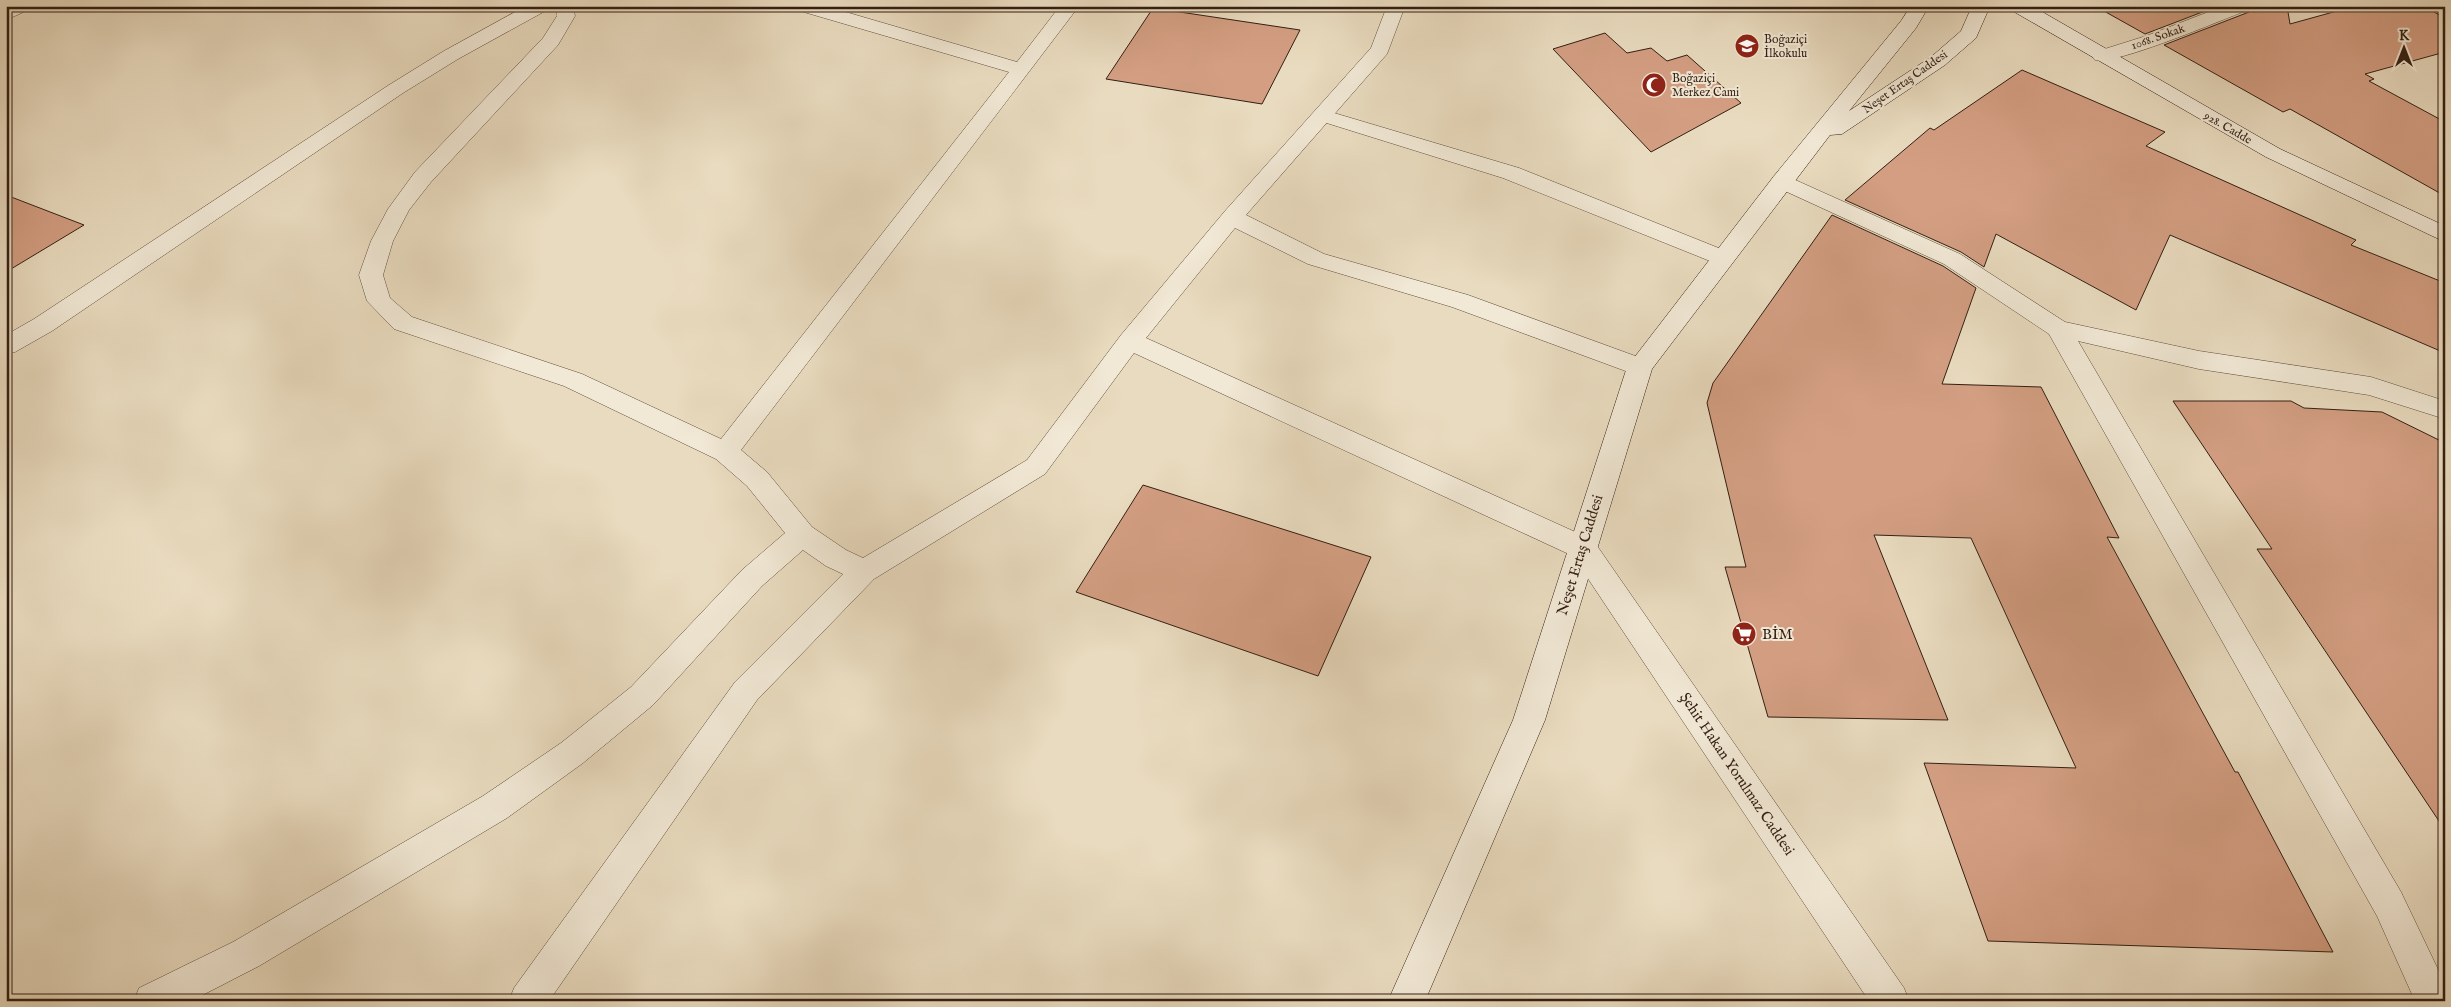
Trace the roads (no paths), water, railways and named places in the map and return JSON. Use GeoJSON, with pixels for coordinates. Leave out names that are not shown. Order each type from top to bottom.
{"type":"FeatureCollection","features":[{"type":"Feature","properties":{"kind":"street"},"geometry":{"type":"LineString","coordinates":[[6,14],[22,6]]}},
{"type":"Feature","properties":{"kind":"street"},"geometry":{"type":"LineString","coordinates":[[6,346],[51,320],[396,89],[451,55],[540,6]]}},
{"type":"Feature","properties":{"kind":"street"},"geometry":{"type":"LineString","coordinates":[[564,6],[566,16],[551,41],[423,177],[399,209],[382,241],[371,275],[379,301],[403,323],[573,380],[724,452],[757,479],[802,535],[836,558],[864,571]]}},
{"type":"Feature","properties":{"kind":"street"},"geometry":{"type":"LineString","coordinates":[[804,6],[1020,69]]}},
{"type":"Feature","properties":{"kind":"street"},"geometry":{"type":"LineString","coordinates":[[724,452],[1070,6]]}},
{"type":"Feature","properties":{"kind":"street"},"geometry":{"type":"LineString","coordinates":[[527,1001],[746,691],[864,571],[1036,467],[1130,341],[1233,216],[1324,116],[1380,50],[1396,6]]}},
{"type":"Feature","properties":{"kind":"street","name":"Neşet Ertaş Caddesi"},"geometry":{"type":"LineString","coordinates":[[1406,1001],[1529,720],[1640,367],[1782,181],[1909,24],[1920,6]]}},
{"type":"Feature","properties":{"kind":"street","name":"Neşet Ertaş Caddesi"},"geometry":{"type":"LineString","coordinates":[[1813,145],[1938,61],[1969,34],[1981,6]]}},
{"type":"Feature","properties":{"kind":"street","name":"928. Cadde"},"geometry":{"type":"LineString","coordinates":[[2018,6],[2273,153],[2445,235]]}},
{"type":"Feature","properties":{"kind":"street","name":"1068. Sokak"},"geometry":{"type":"LineString","coordinates":[[2102,56],[2153,40],[2242,6]]}},
{"type":"Feature","properties":{"kind":"street"},"geometry":{"type":"LineString","coordinates":[[1324,116],[1511,173],[1722,258]]}},
{"type":"Feature","properties":{"kind":"street"},"geometry":{"type":"LineString","coordinates":[[1782,181],[1952,259],[2058,328],[2199,360],[2371,386],[2445,410]]}},
{"type":"Feature","properties":{"kind":"street"},"geometry":{"type":"LineString","coordinates":[[1233,216],[1240,222],[1316,259],[1460,301],[1640,367]]}},
{"type":"Feature","properties":{"kind":"street"},"geometry":{"type":"LineString","coordinates":[[2058,328],[2390,904],[2434,1001]]}},
{"type":"Feature","properties":{"kind":"street"},"geometry":{"type":"LineString","coordinates":[[1130,341],[1583,548]]}},
{"type":"Feature","properties":{"kind":"street"},"geometry":{"type":"LineString","coordinates":[[152,1001],[198,979],[281,934],[495,807],[572,753],[642,696],[752,578],[802,535]]}},
{"type":"Feature","properties":{"kind":"street","name":"Şehit Hakan Yorulmaz Caddesi"},"geometry":{"type":"LineString","coordinates":[[1583,548],[1891,1001]]}},
{"type":"Feature","properties":{"kind":"place","name":"Boğaziçi İlkokulu"},"geometry":{"type":"Point","coordinates":[1747,46]}},
{"type":"Feature","properties":{"kind":"place","name":"Boğaziçi Merkez Cami"},"geometry":{"type":"Point","coordinates":[1654,85]}},
{"type":"Feature","properties":{"kind":"place","name":"BİM"},"geometry":{"type":"Point","coordinates":[1744,634]}}]}
